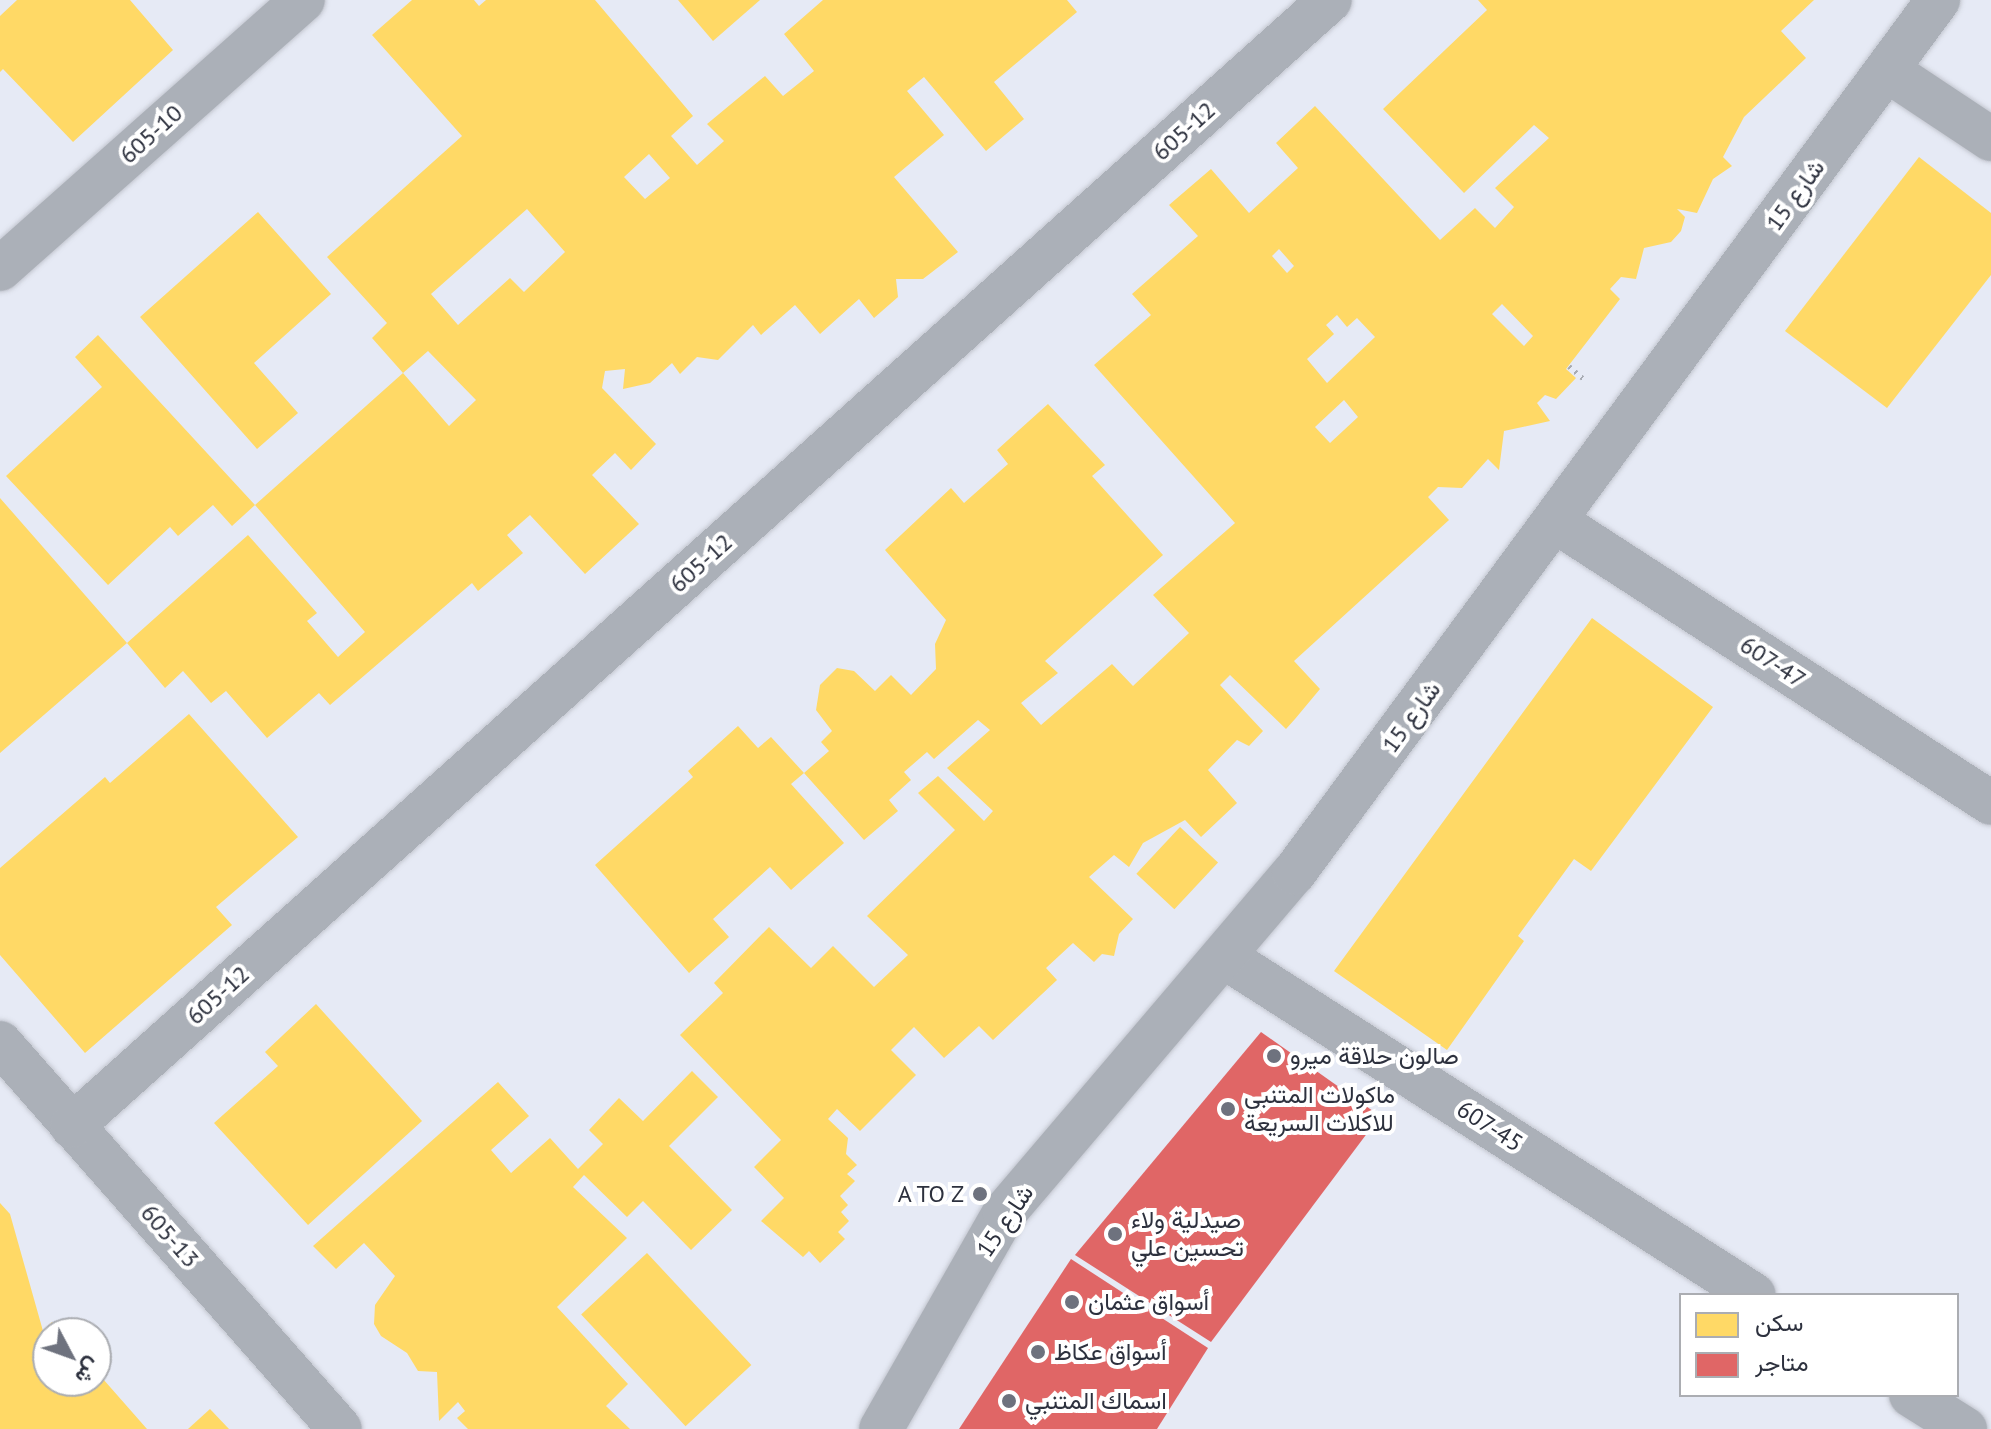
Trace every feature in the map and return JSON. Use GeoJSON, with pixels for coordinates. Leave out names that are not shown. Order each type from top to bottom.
{"type":"FeatureCollection","features":[{"type":"Feature","properties":{"kind":"street","name":"605-12"},"geometry":{"type":"LineString","coordinates":[[72,1126],[1330,0]]}},
{"type":"Feature","properties":{"kind":"street","name":"شارع 15"},"geometry":{"type":"LineString","coordinates":[[881,1429],[1005,1212],[1226,958],[1349,801],[1938,0]]}},
{"type":"Feature","properties":{"kind":"street","name":"605-10"},"geometry":{"type":"LineString","coordinates":[[0,269],[276,9]]}},
{"type":"Feature","properties":{"kind":"street"},"geometry":{"type":"LineString","coordinates":[[1887,70],[1991,139]]}},
{"type":"Feature","properties":{"kind":"street","name":"607-47"},"geometry":{"type":"LineString","coordinates":[[1555,521],[1991,803]]}},
{"type":"Feature","properties":{"kind":"street","name":"607-45"},"geometry":{"type":"LineString","coordinates":[[1226,958],[1751,1293]]}},
{"type":"Feature","properties":{"kind":"street","name":"605-13"},"geometry":{"type":"LineString","coordinates":[[0,1043],[340,1429]]}},
{"type":"Feature","properties":{"kind":"street"},"geometry":{"type":"LineString","coordinates":[[1914,1397],[1965,1429]]}},
{"type":"Feature","properties":{"kind":"path"},"geometry":{"type":"LineString","coordinates":[[1569,366],[1585,380]]}},
{"type":"Feature","properties":{"kind":"building: سكن"},"geometry":{"type":"Polygon","coordinates":[[[17,0],[130,0],[173,50],[73,142],[3,69],[0,72],[0,16],[17,0]]]}},
{"type":"Feature","properties":{"kind":"building: سكن"},"geometry":{"type":"Polygon","coordinates":[[[412,0],[474,0],[479,6],[486,0],[595,0],[693,116],[671,136],[697,165],[724,141],[707,124],[765,76],[783,96],[814,71],[784,34],[823,0],[1067,0],[1077,12],[994,82],[1024,119],[986,151],[924,77],[907,91],[944,135],[894,177],[958,252],[923,279],[896,279],[898,297],[874,318],[859,299],[820,334],[795,305],[761,335],[753,325],[718,360],[697,357],[680,374],[672,363],[650,383],[623,389],[625,369],[605,371],[602,388],[656,444],[631,470],[615,453],[592,475],[639,524],[585,574],[530,515],[507,535],[523,553],[478,591],[472,583],[330,705],[319,693],[267,738],[226,691],[211,703],[183,671],[165,688],[127,643],[248,535],[317,613],[307,621],[338,657],[365,632],[255,505],[403,373],[372,338],[387,323],[327,257],[462,136],[372,35],[412,0]],[[649,154],[624,177],[645,199],[670,178],[649,154]],[[527,209],[431,294],[458,325],[510,278],[524,292],[565,252],[527,209]],[[428,351],[403,373],[449,426],[476,400],[428,351]]]}},
{"type":"Feature","properties":{"kind":"building: سكن"},"geometry":{"type":"Polygon","coordinates":[[[678,0],[760,0],[713,41],[678,0]]]}},
{"type":"Feature","properties":{"kind":"building: سكن"},"geometry":{"type":"Polygon","coordinates":[[[1478,0],[1814,0],[1781,31],[1806,58],[1744,117],[1723,157],[1732,166],[1713,179],[1697,213],[1677,209],[1685,217],[1681,231],[1671,242],[1644,248],[1636,279],[1621,277],[1610,289],[1620,299],[1566,369],[1576,378],[1556,399],[1545,395],[1537,403],[1550,421],[1504,431],[1499,470],[1488,459],[1462,488],[1438,487],[1428,497],[1449,520],[1294,661],[1320,689],[1295,719],[1286,729],[1230,675],[1220,685],[1263,731],[1249,746],[1237,740],[1208,770],[1237,803],[1201,837],[1185,820],[1143,843],[1129,867],[1114,855],[1089,877],[1133,919],[1119,934],[1114,956],[1102,954],[1094,962],[1073,943],[1046,968],[1057,980],[993,1040],[979,1026],[944,1058],[914,1027],[891,1050],[916,1075],[860,1131],[837,1109],[828,1119],[848,1138],[846,1154],[857,1165],[847,1174],[855,1181],[840,1196],[848,1205],[841,1212],[849,1221],[838,1232],[845,1239],[820,1263],[809,1251],[803,1257],[761,1221],[784,1198],[754,1167],[781,1140],[680,1035],[723,993],[714,983],[769,927],[811,968],[833,946],[874,987],[908,955],[867,916],[955,830],[918,793],[938,776],[984,821],[993,811],[947,768],[990,730],[978,720],[934,759],[927,752],[904,772],[911,780],[889,800],[898,811],[864,840],[804,773],[829,751],[821,742],[832,731],[816,710],[820,685],[837,668],[854,671],[875,691],[891,675],[911,695],[936,669],[935,644],[946,620],[885,550],[951,488],[964,503],[1008,464],[997,450],[1048,404],[1105,465],[1092,476],[1163,555],[1045,661],[1058,673],[1021,703],[1041,725],[1112,664],[1133,686],[1189,633],[1153,595],[1235,523],[1094,365],[1151,315],[1132,294],[1198,236],[1169,205],[1211,169],[1249,213],[1298,168],[1276,143],[1315,106],[1440,240],[1475,208],[1495,228],[1514,207],[1495,188],[1549,138],[1534,125],[1464,193],[1383,109],[1487,10],[1478,0]],[[1279,249],[1272,256],[1287,273],[1294,266],[1279,249]],[[1502,304],[1492,314],[1524,346],[1533,336],[1502,304]],[[1337,315],[1326,325],[1334,334],[1307,359],[1327,383],[1375,337],[1357,318],[1347,327],[1337,315]],[[1344,400],[1315,427],[1330,443],[1358,417],[1344,400]]]}},
{"type":"Feature","properties":{"kind":"building: سكن"},"geometry":{"type":"Polygon","coordinates":[[[1919,157],[1991,213],[1991,275],[1887,408],[1785,331],[1919,157]]]}},
{"type":"Feature","properties":{"kind":"building: سكن"},"geometry":{"type":"Polygon","coordinates":[[[258,212],[331,294],[254,363],[298,413],[257,449],[140,317],[258,212]]]}},
{"type":"Feature","properties":{"kind":"building: سكن"},"geometry":{"type":"Polygon","coordinates":[[[98,335],[255,505],[232,526],[213,505],[178,536],[170,527],[108,585],[6,476],[102,387],[75,357],[98,335]]]}},
{"type":"Feature","properties":{"kind":"building: سكن"},"geometry":{"type":"Polygon","coordinates":[[[0,498],[127,643],[0,753],[0,498]]]}},
{"type":"Feature","properties":{"kind":"building: سكن"},"geometry":{"type":"Polygon","coordinates":[[[1592,618],[1713,707],[1591,871],[1574,859],[1518,936],[1524,941],[1447,1050],[1334,971],[1592,618]]]}},
{"type":"Feature","properties":{"kind":"building: سكن"},"geometry":{"type":"Polygon","coordinates":[[[189,714],[298,837],[216,907],[232,925],[85,1053],[0,955],[0,868],[105,777],[110,783],[189,714]]]}},
{"type":"Feature","properties":{"kind":"building: سكن"},"geometry":{"type":"Polygon","coordinates":[[[738,726],[758,748],[771,737],[804,773],[791,784],[844,843],[791,890],[770,867],[713,919],[729,937],[689,973],[595,865],[693,777],[688,771],[738,726]]]}},
{"type":"Feature","properties":{"kind":"building: سكن"},"geometry":{"type":"Polygon","coordinates":[[[1180,827],[1218,862],[1174,909],[1136,874],[1180,827]]]}},
{"type":"Feature","properties":{"kind":"building: سكن"},"geometry":{"type":"Polygon","coordinates":[[[316,1004],[422,1121],[308,1225],[214,1123],[278,1066],[265,1052],[316,1004]]]}},
{"type":"Feature","properties":{"kind":"building: سكن"},"geometry":{"type":"Polygon","coordinates":[[[692,1071],[718,1097],[669,1146],[732,1210],[691,1250],[643,1201],[627,1217],[584,1175],[573,1187],[627,1238],[557,1307],[628,1384],[606,1406],[630,1429],[468,1429],[457,1418],[465,1411],[458,1402],[439,1421],[437,1372],[418,1371],[407,1353],[381,1336],[374,1324],[375,1305],[395,1276],[364,1243],[336,1269],[313,1246],[498,1082],[529,1116],[491,1150],[511,1173],[550,1138],[578,1169],[603,1144],[589,1130],[619,1098],[643,1121],[692,1071]]]}},
{"type":"Feature","properties":{"kind":"building: سكن"},"geometry":{"type":"Polygon","coordinates":[[[0,1203],[10,1214],[39,1317],[32,1317],[32,1397],[112,1397],[112,1389],[147,1429],[0,1429],[0,1203]]]}},
{"type":"Feature","properties":{"kind":"building: سكن"},"geometry":{"type":"Polygon","coordinates":[[[647,1253],[751,1365],[686,1426],[581,1314],[647,1253]]]}},
{"type":"Feature","properties":{"kind":"building: سكن"},"geometry":{"type":"Polygon","coordinates":[[[210,1409],[229,1429],[188,1429],[210,1409]]]}},
{"type":"Feature","properties":{"kind":"building: متاجر"},"geometry":{"type":"Polygon","coordinates":[[[1261,1032],[1380,1116],[1211,1342],[1075,1255],[1261,1032]]]}},
{"type":"Feature","properties":{"kind":"building: متاجر"},"geometry":{"type":"Polygon","coordinates":[[[1071,1259],[1208,1348],[1157,1429],[959,1429],[1071,1259]]]}},
{"type":"Feature","properties":{"kind":"place","name":"صالون حلاقة ميرو"},"geometry":{"type":"Point","coordinates":[1274,1056]}},
{"type":"Feature","properties":{"kind":"place","name":"ماكولات المتنبي للاكلات السريعة"},"geometry":{"type":"Point","coordinates":[1228,1109]}},
{"type":"Feature","properties":{"kind":"place","name":"A TO Z"},"geometry":{"type":"Point","coordinates":[980,1194]}},
{"type":"Feature","properties":{"kind":"place","name":"صيدلية ولاء تحسين علي"},"geometry":{"type":"Point","coordinates":[1115,1234]}},
{"type":"Feature","properties":{"kind":"place","name":"أسواق عثمان"},"geometry":{"type":"Point","coordinates":[1072,1302]}},
{"type":"Feature","properties":{"kind":"place","name":"أسواق عكاظ"},"geometry":{"type":"Point","coordinates":[1038,1352]}},
{"type":"Feature","properties":{"kind":"place","name":"اسماك المتنبي"},"geometry":{"type":"Point","coordinates":[1009,1401]}}]}
